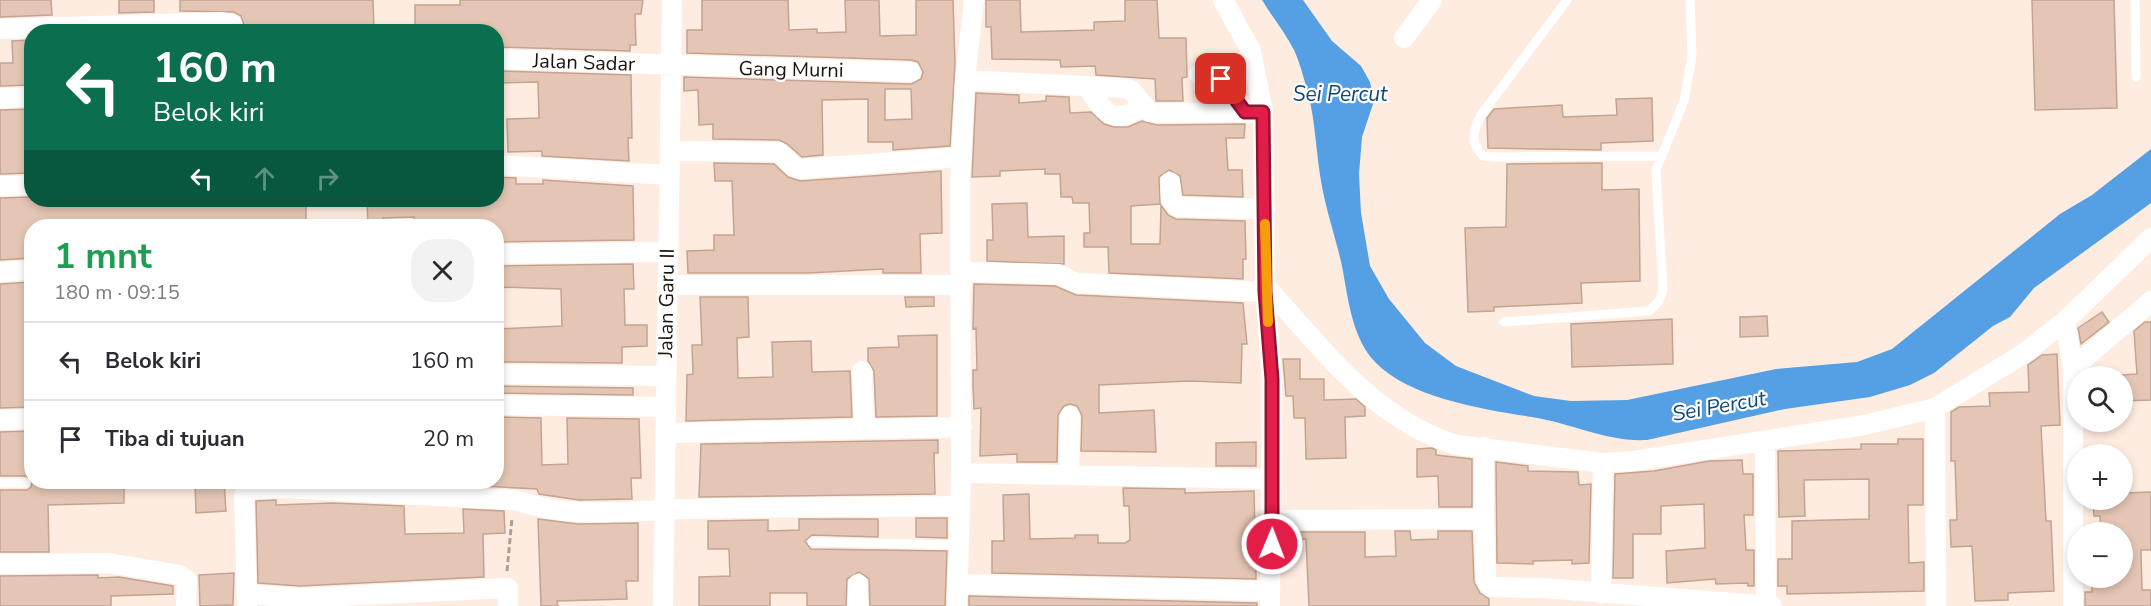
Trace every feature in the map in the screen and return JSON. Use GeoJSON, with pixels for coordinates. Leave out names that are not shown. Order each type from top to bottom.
{"type":"FeatureCollection","features":[{"type":"Feature","properties":{"kind":"street","name":"Jalan Garu II"},"geometry":{"type":"LineString","coordinates":[[663,606],[666,252],[672,0]]}},
{"type":"Feature","properties":{"kind":"street"},"geometry":{"type":"LineString","coordinates":[[957,606],[962,427],[962,158],[965,80],[974,0]]}},
{"type":"Feature","properties":{"kind":"street"},"geometry":{"type":"LineString","coordinates":[[958,584],[1270,599],[1272,379],[1265,290],[1264,209],[1254,112],[1251,51],[1223,0]]}},
{"type":"Feature","properties":{"kind":"street"},"geometry":{"type":"LineString","coordinates":[[1404,38],[1432,0]]}},
{"type":"Feature","properties":{"kind":"street"},"geometry":{"type":"LineString","coordinates":[[159,24],[222,22],[232,24]]}},
{"type":"Feature","properties":{"kind":"street"},"geometry":{"type":"LineString","coordinates":[[0,29],[24,28]]}},
{"type":"Feature","properties":{"kind":"street","name":"Jalan Sadar"},"geometry":{"type":"LineString","coordinates":[[504,59],[672,66]]}},
{"type":"Feature","properties":{"kind":"street","name":"Gang Murni"},"geometry":{"type":"LineString","coordinates":[[672,66],[911,72]]}},
{"type":"Feature","properties":{"kind":"street"},"geometry":{"type":"LineString","coordinates":[[1199,74],[1212,75],[1221,79],[1254,112]]}},
{"type":"Feature","properties":{"kind":"street"},"geometry":{"type":"LineString","coordinates":[[965,80],[1131,90],[1149,112],[1157,113],[1254,112]]}},
{"type":"Feature","properties":{"kind":"street"},"geometry":{"type":"LineString","coordinates":[[1088,86],[1099,107],[1108,115],[1123,116],[1144,106]]}},
{"type":"Feature","properties":{"kind":"street"},"geometry":{"type":"LineString","coordinates":[[0,98],[24,97]]}},
{"type":"Feature","properties":{"kind":"street"},"geometry":{"type":"LineString","coordinates":[[670,151],[779,152],[793,166],[801,168],[962,158]]}},
{"type":"Feature","properties":{"kind":"street"},"geometry":{"type":"LineString","coordinates":[[504,165],[669,175]]}},
{"type":"Feature","properties":{"kind":"street"},"geometry":{"type":"LineString","coordinates":[[1170,182],[1171,200],[1177,207],[1264,209]]}},
{"type":"Feature","properties":{"kind":"street"},"geometry":{"type":"LineString","coordinates":[[0,186],[24,185]]}},
{"type":"Feature","properties":{"kind":"street"},"geometry":{"type":"LineString","coordinates":[[667,285],[962,279],[1058,274],[1077,283],[1265,290],[1362,392],[1402,421],[1435,439],[1457,445],[1603,463],[1634,461],[1765,441],[1909,416],[1935,408],[2022,354],[2065,321],[2151,238]]}},
{"type":"Feature","properties":{"kind":"street"},"geometry":{"type":"LineString","coordinates":[[504,254],[666,252]]}},
{"type":"Feature","properties":{"kind":"street"},"geometry":{"type":"LineString","coordinates":[[0,272],[24,270]]}},
{"type":"Feature","properties":{"kind":"street"},"geometry":{"type":"LineString","coordinates":[[2075,366],[2151,302]]}},
{"type":"Feature","properties":{"kind":"street"},"geometry":{"type":"LineString","coordinates":[[2065,321],[2073,366]]}},
{"type":"Feature","properties":{"kind":"street"},"geometry":{"type":"LineString","coordinates":[[862,371],[864,429]]}},
{"type":"Feature","properties":{"kind":"street"},"geometry":{"type":"LineString","coordinates":[[504,374],[665,376]]}},
{"type":"Feature","properties":{"kind":"street"},"geometry":{"type":"LineString","coordinates":[[504,405],[666,407]]}},
{"type":"Feature","properties":{"kind":"street"},"geometry":{"type":"LineString","coordinates":[[1935,408],[1936,606]]}},
{"type":"Feature","properties":{"kind":"street"},"geometry":{"type":"LineString","coordinates":[[1069,473],[1070,416]]}},
{"type":"Feature","properties":{"kind":"street"},"geometry":{"type":"LineString","coordinates":[[0,420],[24,419]]}},
{"type":"Feature","properties":{"kind":"street"},"geometry":{"type":"LineString","coordinates":[[666,433],[962,427]]}},
{"type":"Feature","properties":{"kind":"street"},"geometry":{"type":"LineString","coordinates":[[2073,432],[2073,606]]}},
{"type":"Feature","properties":{"kind":"street"},"geometry":{"type":"LineString","coordinates":[[1765,441],[1766,606]]}},
{"type":"Feature","properties":{"kind":"street"},"geometry":{"type":"LineString","coordinates":[[1484,447],[1484,519],[1488,584],[1543,597],[1601,594],[1772,606]]}},
{"type":"Feature","properties":{"kind":"street"},"geometry":{"type":"LineString","coordinates":[[1601,594],[1603,463]]}},
{"type":"Feature","properties":{"kind":"street"},"geometry":{"type":"LineString","coordinates":[[961,473],[1069,473],[1271,479]]}},
{"type":"Feature","properties":{"kind":"street"},"geometry":{"type":"LineString","coordinates":[[266,489],[248,490],[244,496],[247,600],[508,597]]}},
{"type":"Feature","properties":{"kind":"street"},"geometry":{"type":"LineString","coordinates":[[303,489],[515,500],[564,513],[664,509],[960,506]]}},
{"type":"Feature","properties":{"kind":"street"},"geometry":{"type":"LineString","coordinates":[[1272,520],[1484,519]]}},
{"type":"Feature","properties":{"kind":"street"},"geometry":{"type":"LineString","coordinates":[[0,564],[108,563],[180,575],[188,581],[186,606]]}},
{"type":"Feature","properties":{"kind":"street"},"geometry":{"type":"LineString","coordinates":[[858,584],[858,606]]}},
{"type":"Feature","properties":{"kind":"lane"},"geometry":{"type":"LineString","coordinates":[[1567,0],[1481,115],[1473,132],[1475,147],[1483,156],[1495,157],[1661,156]]}},
{"type":"Feature","properties":{"kind":"lane"},"geometry":{"type":"LineString","coordinates":[[1504,322],[1649,311],[1659,301],[1662,290],[1656,170],[1684,101],[1692,56],[1690,0]]}},
{"type":"Feature","properties":{"kind":"lane"},"geometry":{"type":"LineString","coordinates":[[2135,0],[2136,77]]}},
{"type":"Feature","properties":{"kind":"lane"},"geometry":{"type":"LineString","coordinates":[[0,483],[24,483]]}},
{"type":"Feature","properties":{"kind":"lane"},"geometry":{"type":"LineString","coordinates":[[813,542],[960,545]]}},
{"type":"Feature","properties":{"kind":"path"},"geometry":{"type":"LineString","coordinates":[[508,597],[507,566],[515,500]]}},
{"type":"Feature","properties":{"kind":"water","name":"Sei Percut"},"geometry":{"type":"Polygon","coordinates":[[[1262,0],[1303,0],[1332,41],[1361,66],[1370,82],[1374,101],[1362,137],[1359,174],[1361,213],[1370,266],[1389,299],[1425,343],[1456,366],[1534,396],[1571,401],[1627,400],[1776,369],[1857,362],[1892,349],[2060,214],[2092,195],[2151,149],[2151,203],[2034,288],[2010,317],[1993,326],[1934,373],[1910,385],[1870,397],[1785,409],[1647,440],[1617,438],[1546,420],[1471,406],[1428,394],[1408,385],[1376,363],[1361,342],[1352,318],[1342,266],[1324,197],[1308,93],[1296,55],[1262,0]]]}},
{"type":"Feature","properties":{"kind":"building"},"geometry":{"type":"Polygon","coordinates":[[[0,0],[51,0],[52,15],[0,17],[0,0]]]}},
{"type":"Feature","properties":{"kind":"building"},"geometry":{"type":"Polygon","coordinates":[[[119,0],[154,0],[154,12],[119,13],[119,0]]]}},
{"type":"Feature","properties":{"kind":"building"},"geometry":{"type":"Polygon","coordinates":[[[180,0],[373,0],[374,24],[244,24],[241,16],[234,12],[180,11],[180,0]]]}},
{"type":"Feature","properties":{"kind":"building"},"geometry":{"type":"Polygon","coordinates":[[[460,0],[643,0],[641,14],[635,14],[636,45],[630,45],[630,51],[504,47],[504,24],[415,24],[415,5],[460,5],[460,0]]]}},
{"type":"Feature","properties":{"kind":"building"},"geometry":{"type":"Polygon","coordinates":[[[702,0],[788,0],[789,30],[817,29],[817,33],[846,32],[845,0],[879,0],[880,36],[916,35],[916,0],[953,0],[955,64],[950,146],[893,150],[893,142],[868,142],[868,99],[822,100],[823,155],[802,157],[779,140],[713,139],[713,124],[699,125],[698,90],[684,91],[684,77],[911,84],[921,79],[923,72],[918,62],[911,60],[687,53],[687,30],[702,30],[702,0]],[[885,89],[885,120],[912,119],[911,89],[885,89]]]}},
{"type":"Feature","properties":{"kind":"building"},"geometry":{"type":"Polygon","coordinates":[[[986,0],[1020,0],[1021,32],[1094,30],[1094,22],[1125,21],[1125,0],[1157,0],[1159,38],[1186,38],[1187,77],[1182,78],[1183,101],[1156,101],[1155,79],[1096,75],[1095,66],[1061,67],[1060,60],[992,59],[991,27],[986,27],[986,0]]]}},
{"type":"Feature","properties":{"kind":"building"},"geometry":{"type":"Polygon","coordinates":[[[2032,0],[2114,0],[2117,108],[2035,110],[2032,0]]]}},
{"type":"Feature","properties":{"kind":"building"},"geometry":{"type":"Polygon","coordinates":[[[24,40],[24,85],[0,86],[0,63],[13,63],[12,41],[24,40]]]}},
{"type":"Feature","properties":{"kind":"building"},"geometry":{"type":"Polygon","coordinates":[[[504,71],[631,75],[632,138],[628,138],[629,161],[542,156],[542,151],[508,152],[507,119],[539,118],[538,82],[504,83],[504,71]]]}},
{"type":"Feature","properties":{"kind":"building"},"geometry":{"type":"Polygon","coordinates":[[[976,93],[1019,95],[1019,103],[1046,101],[1046,96],[1069,97],[1070,113],[1091,112],[1104,124],[1114,127],[1128,127],[1142,121],[1157,125],[1245,124],[1244,138],[1226,138],[1228,170],[1242,170],[1243,197],[1183,195],[1180,176],[1169,170],[1159,177],[1160,204],[1131,206],[1131,244],[1160,244],[1161,205],[1168,215],[1176,219],[1245,221],[1246,259],[1243,259],[1243,279],[1109,273],[1108,247],[1084,247],[1084,233],[1090,233],[1089,203],[1073,203],[1072,197],[1061,197],[1060,174],[1045,174],[1045,169],[1000,171],[1000,176],[972,177],[976,93]]]}},
{"type":"Feature","properties":{"kind":"building"},"geometry":{"type":"Polygon","coordinates":[[[1652,98],[1653,141],[1601,143],[1601,150],[1488,148],[1487,118],[1494,109],[1562,105],[1563,117],[1617,115],[1616,99],[1652,98]]]}},
{"type":"Feature","properties":{"kind":"building"},"geometry":{"type":"Polygon","coordinates":[[[24,109],[24,173],[0,174],[0,110],[24,109]]]}},
{"type":"Feature","properties":{"kind":"building"},"geometry":{"type":"Polygon","coordinates":[[[714,163],[774,164],[788,177],[800,181],[941,171],[942,233],[920,234],[921,273],[883,273],[883,269],[809,273],[688,273],[687,251],[714,250],[714,235],[734,235],[732,181],[715,181],[714,163]]]}},
{"type":"Feature","properties":{"kind":"building"},"geometry":{"type":"Polygon","coordinates":[[[1602,163],[1602,190],[1639,189],[1640,281],[1581,283],[1582,303],[1494,307],[1494,311],[1468,312],[1465,228],[1506,227],[1507,164],[1602,163]]]}},
{"type":"Feature","properties":{"kind":"building"},"geometry":{"type":"Polygon","coordinates":[[[504,177],[516,178],[516,184],[543,184],[543,180],[633,186],[634,240],[504,242],[504,219],[414,219],[414,217],[368,219],[367,207],[504,207],[504,177]]]}},
{"type":"Feature","properties":{"kind":"building"},"geometry":{"type":"Polygon","coordinates":[[[24,197],[24,207],[306,207],[306,219],[24,219],[24,258],[0,260],[0,198],[24,197]]]}},
{"type":"Feature","properties":{"kind":"building"},"geometry":{"type":"Polygon","coordinates":[[[1027,203],[1028,237],[1064,236],[1064,264],[987,261],[987,240],[993,240],[992,204],[1027,203]]]}},
{"type":"Feature","properties":{"kind":"building"},"geometry":{"type":"Polygon","coordinates":[[[633,264],[634,289],[624,289],[625,325],[647,325],[647,346],[622,347],[622,363],[504,362],[504,329],[562,326],[561,289],[504,287],[504,266],[633,264]]]}},
{"type":"Feature","properties":{"kind":"building"},"geometry":{"type":"Polygon","coordinates":[[[24,282],[24,407],[0,408],[0,284],[24,282]]]}},
{"type":"Feature","properties":{"kind":"building"},"geometry":{"type":"Polygon","coordinates":[[[974,284],[1055,286],[1076,295],[1243,303],[1247,344],[1242,344],[1241,383],[1190,381],[1099,385],[1099,413],[1154,410],[1156,452],[1081,451],[1082,416],[1077,406],[1070,404],[1064,406],[1058,415],[1057,462],[1017,462],[1017,454],[980,456],[981,408],[974,409],[973,385],[973,370],[977,370],[976,328],[973,329],[974,284]]]}},
{"type":"Feature","properties":{"kind":"building"},"geometry":{"type":"Polygon","coordinates":[[[700,297],[748,297],[749,337],[737,338],[738,378],[773,377],[772,342],[811,341],[812,372],[850,371],[852,417],[686,421],[687,375],[693,374],[692,345],[702,345],[700,297]]]}},
{"type":"Feature","properties":{"kind":"building"},"geometry":{"type":"Polygon","coordinates":[[[905,297],[934,297],[934,306],[906,307],[905,297]]]}},
{"type":"Feature","properties":{"kind":"building"},"geometry":{"type":"Polygon","coordinates":[[[2102,312],[2109,322],[2081,344],[2078,328],[2102,312]]]}},
{"type":"Feature","properties":{"kind":"building"},"geometry":{"type":"Polygon","coordinates":[[[1767,316],[1768,336],[1740,337],[1740,317],[1767,316]]]}},
{"type":"Feature","properties":{"kind":"building"},"geometry":{"type":"Polygon","coordinates":[[[1672,319],[1673,364],[1572,367],[1571,324],[1672,319]]]}},
{"type":"Feature","properties":{"kind":"building"},"geometry":{"type":"Polygon","coordinates":[[[2145,322],[2151,322],[2151,400],[2133,401],[2133,374],[2137,374],[2134,331],[2145,322]]]}},
{"type":"Feature","properties":{"kind":"building"},"geometry":{"type":"Polygon","coordinates":[[[937,335],[937,416],[876,417],[874,371],[868,361],[868,348],[899,347],[898,336],[937,335]]]}},
{"type":"Feature","properties":{"kind":"building"},"geometry":{"type":"Polygon","coordinates":[[[2057,354],[2060,425],[2041,426],[2046,521],[2051,521],[2054,591],[2008,593],[2008,600],[1975,601],[1972,546],[1951,547],[1950,520],[1957,520],[1955,461],[1951,461],[1951,412],[1959,407],[1990,406],[1989,393],[2029,392],[2028,365],[2042,355],[2057,354]]]}},
{"type":"Feature","properties":{"kind":"building"},"geometry":{"type":"Polygon","coordinates":[[[1283,359],[1300,359],[1300,379],[1324,379],[1324,400],[1356,399],[1365,407],[1365,416],[1345,417],[1346,458],[1306,459],[1305,418],[1294,418],[1293,396],[1286,396],[1283,359]]]}},
{"type":"Feature","properties":{"kind":"building"},"geometry":{"type":"Polygon","coordinates":[[[504,386],[633,388],[633,395],[504,393],[504,386]]]}},
{"type":"Feature","properties":{"kind":"building"},"geometry":{"type":"Polygon","coordinates":[[[504,417],[541,418],[542,465],[568,464],[567,418],[639,419],[641,478],[631,478],[632,499],[579,500],[539,494],[537,489],[504,487],[504,417]]]}},
{"type":"Feature","properties":{"kind":"building"},"geometry":{"type":"Polygon","coordinates":[[[24,431],[24,476],[0,476],[0,432],[24,431]]]}},
{"type":"Feature","properties":{"kind":"building"},"geometry":{"type":"Polygon","coordinates":[[[1898,439],[1923,439],[1923,505],[1908,505],[1909,563],[1924,562],[1924,591],[1787,594],[1787,586],[1778,586],[1778,559],[1792,559],[1792,521],[1869,519],[1869,479],[1804,480],[1805,516],[1779,517],[1778,451],[1861,449],[1861,444],[1898,444],[1898,439]]]}},
{"type":"Feature","properties":{"kind":"building"},"geometry":{"type":"Polygon","coordinates":[[[938,440],[938,453],[934,453],[935,494],[699,497],[701,444],[938,440]]]}},
{"type":"Feature","properties":{"kind":"building"},"geometry":{"type":"Polygon","coordinates":[[[1256,442],[1256,466],[1216,466],[1216,443],[1256,442]]]}},
{"type":"Feature","properties":{"kind":"building"},"geometry":{"type":"Polygon","coordinates":[[[1417,449],[1436,450],[1436,455],[1472,459],[1472,507],[1439,507],[1438,476],[1417,477],[1417,449]]]}},
{"type":"Feature","properties":{"kind":"building"},"geometry":{"type":"Polygon","coordinates":[[[1742,460],[1743,474],[1753,474],[1753,515],[1744,515],[1746,550],[1754,550],[1754,586],[1748,586],[1748,583],[1716,584],[1715,579],[1667,583],[1666,551],[1705,548],[1704,504],[1661,506],[1661,534],[1633,534],[1633,578],[1613,578],[1615,474],[1654,471],[1709,461],[1742,460]]]}},
{"type":"Feature","properties":{"kind":"building"},"geometry":{"type":"Polygon","coordinates":[[[1496,462],[1528,466],[1528,471],[1578,472],[1579,485],[1591,484],[1589,563],[1572,564],[1572,560],[1533,561],[1533,564],[1497,563],[1496,462]]]}},
{"type":"Feature","properties":{"kind":"building"},"geometry":{"type":"Polygon","coordinates":[[[1123,488],[1185,489],[1185,493],[1254,491],[1256,579],[992,573],[992,541],[1004,541],[1003,495],[1029,494],[1030,539],[1098,535],[1098,543],[1125,543],[1130,540],[1129,506],[1124,506],[1123,488]]]}},
{"type":"Feature","properties":{"kind":"building"},"geometry":{"type":"Polygon","coordinates":[[[124,489],[124,503],[48,505],[49,552],[0,552],[0,490],[124,489]]]}},
{"type":"Feature","properties":{"kind":"building"},"geometry":{"type":"Polygon","coordinates":[[[195,489],[224,489],[226,511],[196,513],[195,489]]]}},
{"type":"Feature","properties":{"kind":"building"},"geometry":{"type":"Polygon","coordinates":[[[2151,492],[2151,550],[2141,550],[2142,590],[2151,590],[2151,606],[2085,606],[2085,592],[2092,592],[2092,588],[2133,588],[2133,522],[2100,522],[2100,516],[2094,516],[2094,510],[2133,510],[2133,493],[2151,492]]]}},
{"type":"Feature","properties":{"kind":"building"},"geometry":{"type":"Polygon","coordinates":[[[276,500],[276,505],[333,503],[404,506],[405,534],[464,533],[463,509],[504,511],[505,533],[483,534],[484,577],[300,586],[258,583],[256,501],[276,500]]]}},
{"type":"Feature","properties":{"kind":"building"},"geometry":{"type":"Polygon","coordinates":[[[916,518],[947,518],[947,538],[916,537],[916,518]]]}},
{"type":"Feature","properties":{"kind":"building"},"geometry":{"type":"Polygon","coordinates":[[[538,519],[578,524],[638,523],[638,581],[626,581],[627,599],[557,601],[558,606],[541,606],[538,519]]]}},
{"type":"Feature","properties":{"kind":"building"},"geometry":{"type":"Polygon","coordinates":[[[799,519],[878,519],[878,537],[812,535],[805,541],[811,549],[947,551],[945,606],[870,606],[869,579],[859,572],[847,579],[846,606],[807,606],[807,593],[770,593],[770,606],[699,606],[699,577],[730,576],[729,549],[708,549],[708,521],[768,520],[768,531],[799,530],[799,519]]]}},
{"type":"Feature","properties":{"kind":"building"},"geometry":{"type":"Polygon","coordinates":[[[1395,531],[1410,531],[1411,540],[1438,539],[1438,531],[1472,531],[1474,582],[1480,593],[1489,599],[1489,606],[1309,606],[1306,539],[1292,540],[1291,532],[1365,532],[1365,557],[1396,556],[1395,531]]]}},
{"type":"Feature","properties":{"kind":"building"},"geometry":{"type":"Polygon","coordinates":[[[234,573],[233,605],[200,606],[199,575],[234,573]]]}},
{"type":"Feature","properties":{"kind":"building"},"geometry":{"type":"Polygon","coordinates":[[[98,575],[98,578],[119,577],[173,586],[173,594],[111,596],[111,606],[0,606],[0,576],[98,575]]]}},
{"type":"Feature","properties":{"kind":"building"},"geometry":{"type":"Polygon","coordinates":[[[969,596],[1257,603],[1257,606],[969,606],[969,596]]]}},
{"type":"Feature","properties":{"kind":"slow traffic"},"geometry":{"type":"LineString","coordinates":[[1265,224],[1265,292],[1268,322]]}},
{"type":"Feature","properties":{"kind":"route"},"geometry":{"type":"LineString","coordinates":[[1221,79],[1245,112],[1263,112],[1265,292],[1272,379],[1272,544]]}}]}
